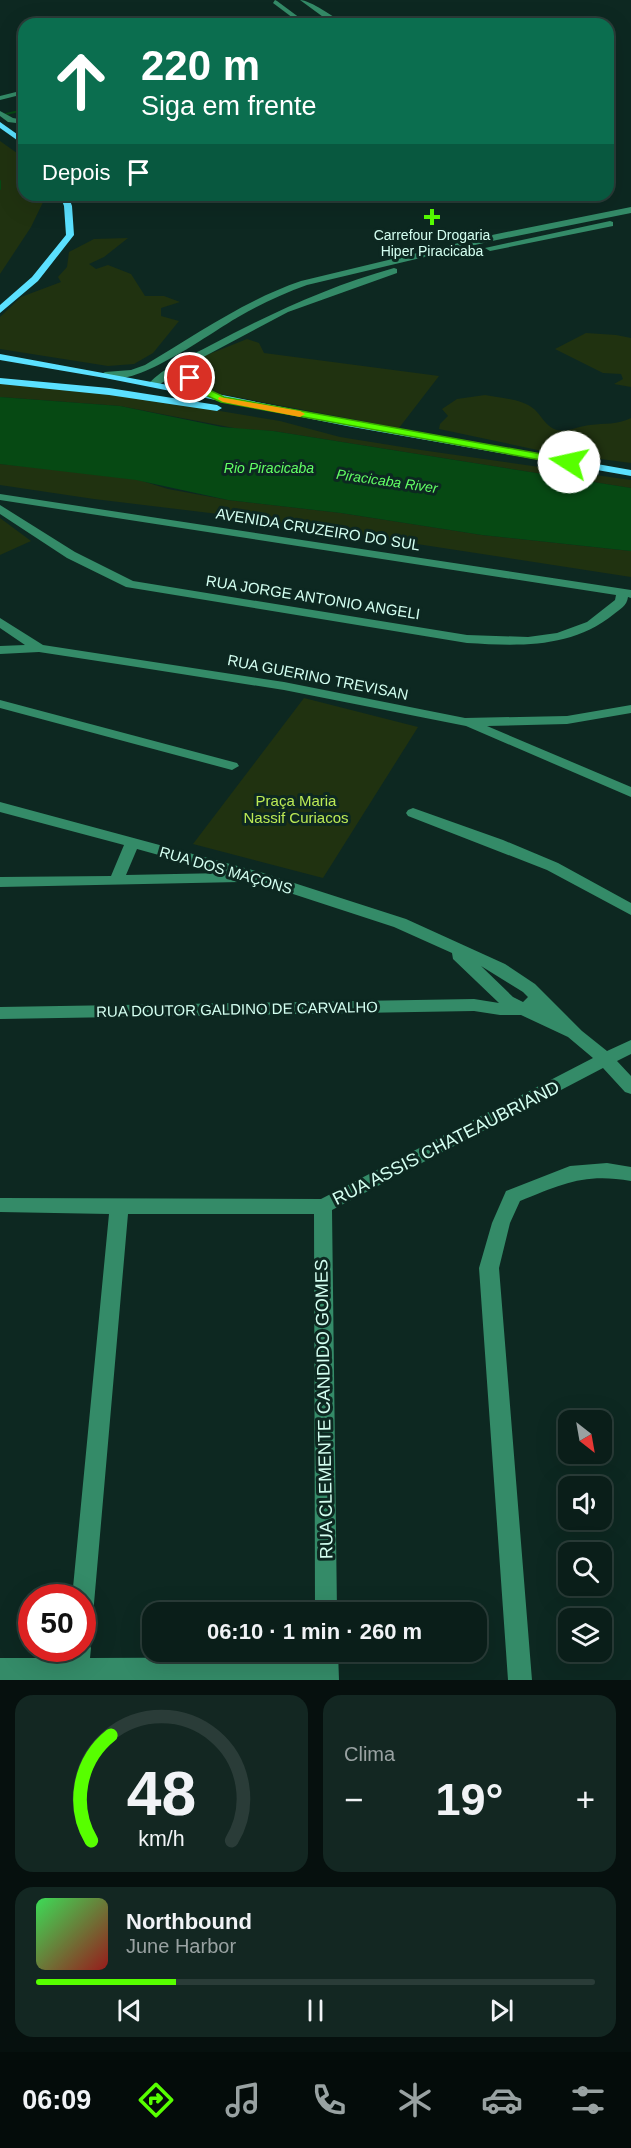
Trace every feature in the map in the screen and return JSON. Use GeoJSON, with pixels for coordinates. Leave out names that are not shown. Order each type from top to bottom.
{"type":"FeatureCollection","features":[{"type":"Feature","properties":{"kind":"main road"},"geometry":{"type":"LineString","coordinates":[[2,127],[18,139]]}},
{"type":"Feature","properties":{"kind":"main road"},"geometry":{"type":"LineString","coordinates":[[0,137],[18,142]]}},
{"type":"Feature","properties":{"kind":"main road"},"geometry":{"type":"LineString","coordinates":[[0,310],[35,279],[70,235],[67,201]]}},
{"type":"Feature","properties":{"kind":"main road"},"geometry":{"type":"LineString","coordinates":[[0,357],[631,473]]}},
{"type":"Feature","properties":{"kind":"main road"},"geometry":{"type":"LineString","coordinates":[[190,360],[190,378],[196,387],[221,399]]}},
{"type":"Feature","properties":{"kind":"main road"},"geometry":{"type":"LineString","coordinates":[[0,380],[49,378],[133,386],[153,384]]}},
{"type":"Feature","properties":{"kind":"main road"},"geometry":{"type":"LineString","coordinates":[[0,380],[124,393],[631,477]]}},
{"type":"Feature","properties":{"kind":"street"},"geometry":{"type":"LineString","coordinates":[[284,0],[275,2],[297,18]]}},
{"type":"Feature","properties":{"kind":"street"},"geometry":{"type":"LineString","coordinates":[[303,0],[328,18]]}},
{"type":"Feature","properties":{"kind":"street"},"geometry":{"type":"LineString","coordinates":[[2,97],[18,93]]}},
{"type":"Feature","properties":{"kind":"street"},"geometry":{"type":"LineString","coordinates":[[0,113],[11,120],[18,121]]}},
{"type":"Feature","properties":{"kind":"street"},"geometry":{"type":"LineString","coordinates":[[2,127],[18,123]]}},
{"type":"Feature","properties":{"kind":"street"},"geometry":{"type":"LineString","coordinates":[[105,375],[132,373],[149,367],[236,314],[283,290],[304,283],[550,225],[631,210]]}},
{"type":"Feature","properties":{"kind":"street"},"geometry":{"type":"LineString","coordinates":[[153,384],[190,360],[266,319],[330,292],[432,260],[631,220]]}},
{"type":"Feature","properties":{"kind":"street"},"geometry":{"type":"LineString","coordinates":[[537,239],[556,231],[550,225]]}},
{"type":"Feature","properties":{"kind":"street"},"geometry":{"type":"LineString","coordinates":[[327,277],[338,279],[341,283],[330,292]]}},
{"type":"Feature","properties":{"kind":"street"},"geometry":{"type":"LineString","coordinates":[[304,283],[281,296],[282,299],[294,302],[308,300]]}},
{"type":"Feature","properties":{"kind":"street","name":"AVENIDA CRUZEIRO DO SUL"},"geometry":{"type":"LineString","coordinates":[[0,497],[627,593]]}},
{"type":"Feature","properties":{"kind":"street"},"geometry":{"type":"LineString","coordinates":[[4,512],[7,507],[20,500]]}},
{"type":"Feature","properties":{"kind":"street","name":"RUA JORGE ANTONIO ANGELI"},"geometry":{"type":"LineString","coordinates":[[4,512],[72,555],[130,584],[467,639],[524,642],[577,630],[596,622],[621,602],[627,593]]}},
{"type":"Feature","properties":{"kind":"street"},"geometry":{"type":"LineString","coordinates":[[0,622],[39,648]]}},
{"type":"Feature","properties":{"kind":"street","name":"RUA GUERINO TREVISAN"},"geometry":{"type":"LineString","coordinates":[[0,650],[39,648],[284,686],[465,722],[567,720],[631,709]]}},
{"type":"Feature","properties":{"kind":"street"},"geometry":{"type":"LineString","coordinates":[[0,704],[232,766]]}},
{"type":"Feature","properties":{"kind":"street"},"geometry":{"type":"LineString","coordinates":[[465,722],[631,792]]}},
{"type":"Feature","properties":{"kind":"street","name":"RUA DOS MAÇONS"},"geometry":{"type":"LineString","coordinates":[[0,807],[255,876],[400,923],[448,944],[516,979],[606,1060],[631,1087]]}},
{"type":"Feature","properties":{"kind":"street"},"geometry":{"type":"LineString","coordinates":[[413,813],[518,850],[604,892],[631,910]]}},
{"type":"Feature","properties":{"kind":"street"},"geometry":{"type":"LineString","coordinates":[[117,881],[132,843]]}},
{"type":"Feature","properties":{"kind":"street"},"geometry":{"type":"LineString","coordinates":[[0,882],[255,876]]}},
{"type":"Feature","properties":{"kind":"street","name":"RUA DOS MAÇONS"},"geometry":{"type":"LineString","coordinates":[[448,944],[495,989],[521,1010],[576,1035]]}},
{"type":"Feature","properties":{"kind":"street"},"geometry":{"type":"LineString","coordinates":[[474,1005],[485,1001],[505,980],[516,979]]}},
{"type":"Feature","properties":{"kind":"street"},"geometry":{"type":"LineString","coordinates":[[521,1010],[531,1005],[537,996]]}},
{"type":"Feature","properties":{"kind":"street","name":"RUA DOUTOR GALDINO DE CARVALHO"},"geometry":{"type":"LineString","coordinates":[[0,1012],[474,1005],[521,1010]]}},
{"type":"Feature","properties":{"kind":"street","name":"RUA ASSIS CHATEAUBRIAND"},"geometry":{"type":"LineString","coordinates":[[0,1205],[322,1206],[631,1046]]}},
{"type":"Feature","properties":{"kind":"street"},"geometry":{"type":"LineString","coordinates":[[520,1680],[489,1268],[501,1223],[513,1197],[570,1173],[607,1170],[631,1174]]}},
{"type":"Feature","properties":{"kind":"street","name":"RUA CLEMENTE CANDIDO GOMES"},"geometry":{"type":"LineString","coordinates":[[322,1206],[326,1602]]}},
{"type":"Feature","properties":{"kind":"street"},"geometry":{"type":"LineString","coordinates":[[85,1584],[119,1207]]}},
{"type":"Feature","properties":{"kind":"street"},"geometry":{"type":"LineString","coordinates":[[0,1670],[78,1666],[327,1667]]}},
{"type":"Feature","properties":{"kind":"green space"},"geometry":{"type":"Polygon","coordinates":[[[0,141],[18,154],[18,201],[44,201],[31,227],[0,274],[0,141]]]}},
{"type":"Feature","properties":{"kind":"green space"},"geometry":{"type":"Polygon","coordinates":[[[128,238],[104,257],[89,264],[96,269],[108,265],[131,274],[145,296],[164,296],[180,302],[161,308],[161,316],[179,321],[153,353],[134,364],[108,366],[0,349],[0,317],[21,297],[61,282],[58,277],[67,267],[69,252],[94,239],[128,238]]]}},
{"type":"Feature","properties":{"kind":"green space"},"geometry":{"type":"Polygon","coordinates":[[[586,333],[631,338],[631,387],[614,384],[623,379],[621,374],[603,373],[555,349],[586,333]]]}},
{"type":"Feature","properties":{"kind":"green space"},"geometry":{"type":"Polygon","coordinates":[[[247,339],[259,343],[264,353],[439,376],[399,428],[220,394],[201,384],[195,369],[197,359],[247,339]]]}},
{"type":"Feature","properties":{"kind":"green space"},"geometry":{"type":"Polygon","coordinates":[[[0,383],[124,395],[280,421],[340,437],[631,480],[631,488],[273,431],[239,429],[120,406],[0,397],[0,383]]]}},
{"type":"Feature","properties":{"kind":"green space"},"geometry":{"type":"Polygon","coordinates":[[[485,395],[523,403],[536,411],[548,425],[558,430],[616,423],[631,418],[631,463],[547,452],[439,429],[440,424],[448,416],[442,409],[457,399],[485,395]]]}},
{"type":"Feature","properties":{"kind":"green space"},"geometry":{"type":"Polygon","coordinates":[[[0,464],[126,476],[168,489],[228,500],[341,513],[482,535],[631,551],[631,577],[235,516],[0,485],[0,464]]]}},
{"type":"Feature","properties":{"kind":"green space"},"geometry":{"type":"Polygon","coordinates":[[[0,518],[31,541],[0,555],[0,518]]]}},
{"type":"Feature","properties":{"kind":"green space","name":"Praça Maria Nassif Curiacos"},"geometry":{"type":"Polygon","coordinates":[[[304,698],[418,727],[323,878],[193,844],[304,698]]]}},
{"type":"Feature","properties":{"kind":"water"},"geometry":{"type":"Polygon","coordinates":[[[0,397],[120,406],[222,427],[273,431],[631,488],[631,551],[482,535],[341,513],[228,500],[136,480],[0,464],[0,397]]]}},
{"type":"Feature","properties":{"kind":"waterway"},"geometry":{"type":"LineString","coordinates":[[6,114],[18,111]]}},
{"type":"Feature","properties":{"kind":"waterway"},"geometry":{"type":"LineString","coordinates":[[0,181],[0,189]]}},
{"type":"Feature","properties":{"kind":"slow traffic"},"geometry":{"type":"LineString","coordinates":[[223,399],[300,414]]}},
{"type":"Feature","properties":{"kind":"place","name":"Carrefour Drogaria Hiper Piracicaba"},"geometry":{"type":"Point","coordinates":[432,217]}},
{"type":"Feature","properties":{"kind":"route"},"geometry":{"type":"LineString","coordinates":[[190,378],[196,387],[206,394],[221,399],[569,462]]}},
{"type":"Feature","properties":{"kind":"water label","name":"Rio Piracicaba"},"geometry":{"type":"Point","coordinates":[269,468]}},
{"type":"Feature","properties":{"kind":"water label","name":"Piracicaba River"},"geometry":{"type":"Point","coordinates":[387,481]}}]}
